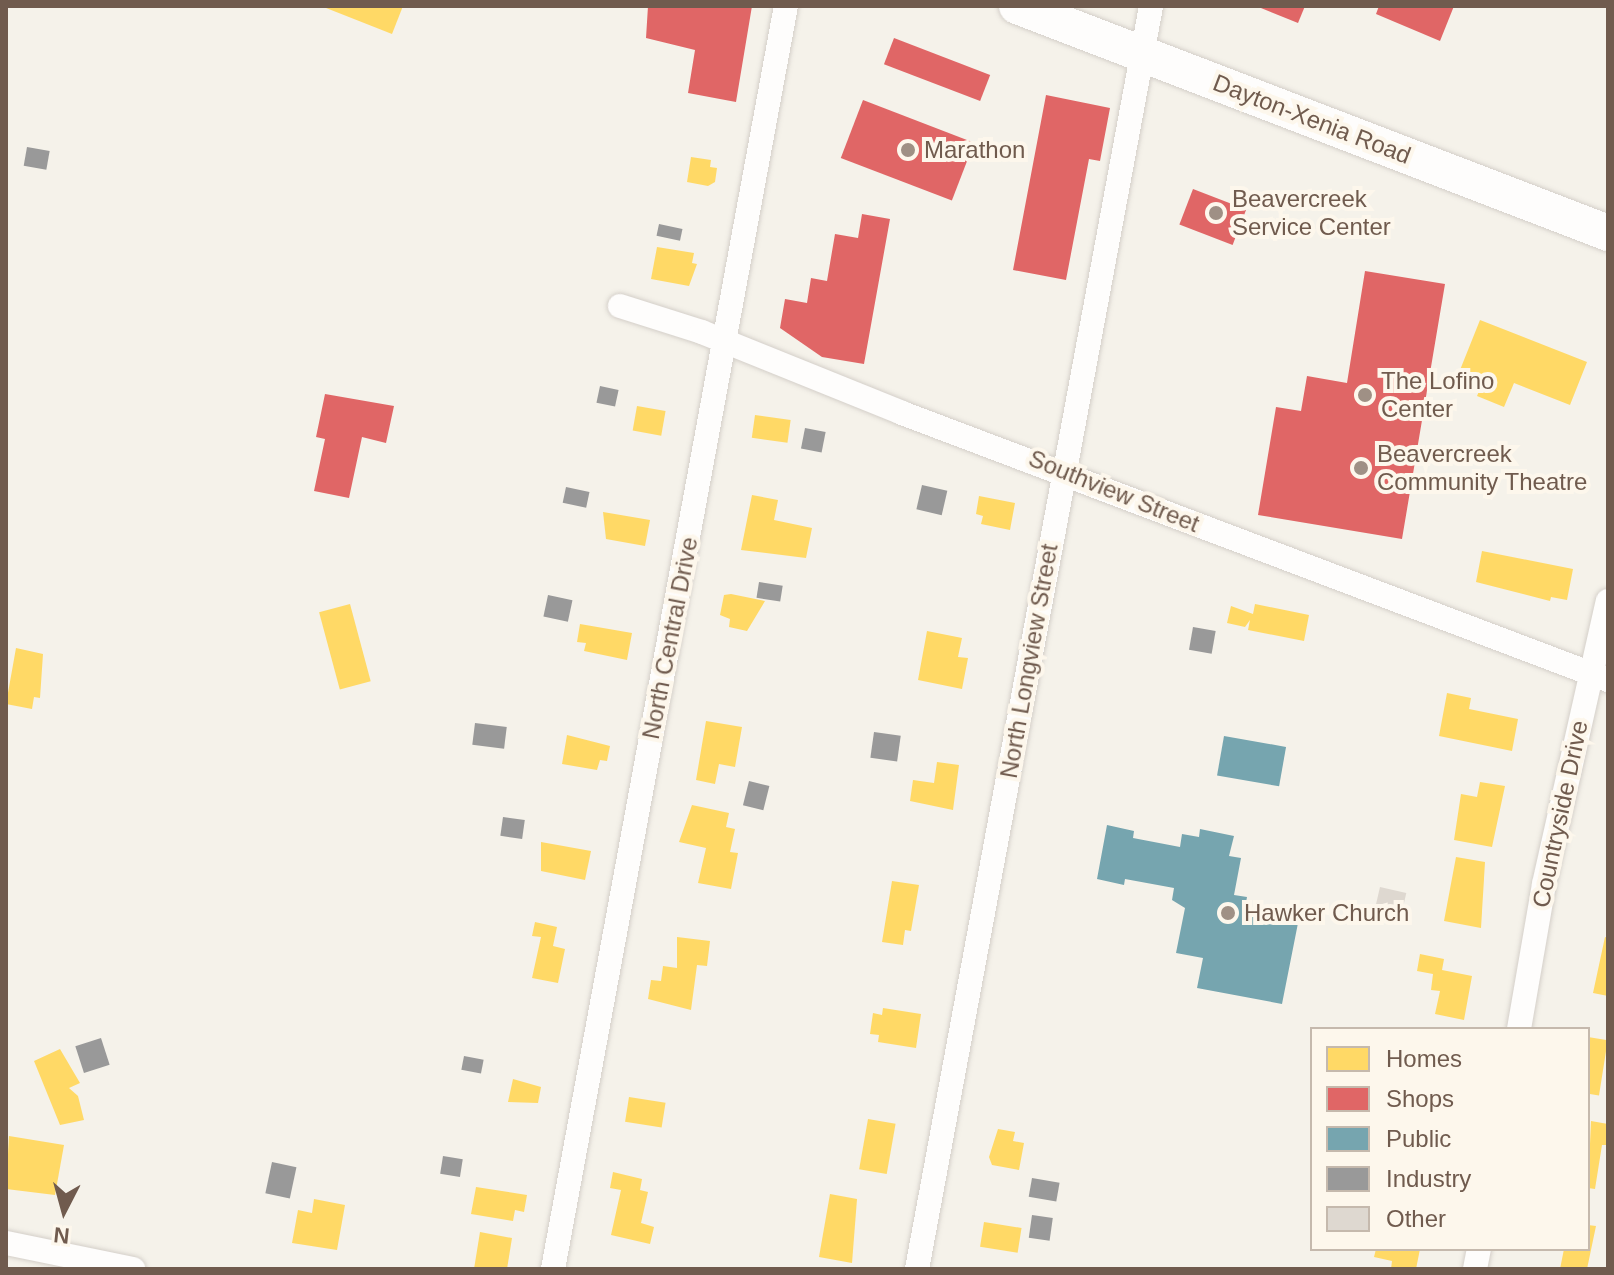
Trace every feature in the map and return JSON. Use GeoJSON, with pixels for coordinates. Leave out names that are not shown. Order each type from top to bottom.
{"type":"FeatureCollection","features":[{"type":"Feature","properties":{"kind":"main road","name":"Dayton-Xenia Road"},"geometry":{"type":"LineString","coordinates":[[1017,6],[1608,233]]}},
{"type":"Feature","properties":{"kind":"street","name":"North Central Drive"},"geometry":{"type":"LineString","coordinates":[[553,1269],[786,6]]}},
{"type":"Feature","properties":{"kind":"street","name":"North Longview Street"},"geometry":{"type":"LineString","coordinates":[[917,1269],[1151,6]]}},
{"type":"Feature","properties":{"kind":"street","name":"Southview Street"},"geometry":{"type":"LineString","coordinates":[[620,306],[726,342],[1599,677]]}},
{"type":"Feature","properties":{"kind":"street","name":"Countryside Drive"},"geometry":{"type":"LineString","coordinates":[[1519,1027],[1544,884],[1599,677],[1608,601]]}},
{"type":"Feature","properties":{"kind":"street"},"geometry":{"type":"LineString","coordinates":[[6,1243],[133,1269]]}},
{"type":"Feature","properties":{"kind":"building: Homes"},"geometry":{"type":"Polygon","coordinates":[[[321,6],[403,6],[392,34],[321,6]]]}},
{"type":"Feature","properties":{"kind":"building: Homes"},"geometry":{"type":"Polygon","coordinates":[[[691,157],[711,160],[710,167],[717,168],[715,182],[708,186],[687,182],[691,157]]]}},
{"type":"Feature","properties":{"kind":"building: Homes"},"geometry":{"type":"Polygon","coordinates":[[[657,247],[694,253],[692,263],[697,264],[689,286],[651,279],[657,247]]]}},
{"type":"Feature","properties":{"kind":"building: Homes"},"geometry":{"type":"Polygon","coordinates":[[[1480,320],[1587,362],[1570,405],[1514,383],[1504,407],[1477,396],[1484,379],[1460,370],[1480,320]]]}},
{"type":"Feature","properties":{"kind":"building: Homes"},"geometry":{"type":"Polygon","coordinates":[[[637,406],[666,411],[661,436],[633,431],[637,406]]]}},
{"type":"Feature","properties":{"kind":"building: Homes"},"geometry":{"type":"Polygon","coordinates":[[[755,415],[791,420],[787,443],[752,438],[755,415]]]}},
{"type":"Feature","properties":{"kind":"building: Homes"},"geometry":{"type":"Polygon","coordinates":[[[752,495],[778,500],[774,520],[812,528],[806,558],[741,550],[752,495]]]}},
{"type":"Feature","properties":{"kind":"building: Homes"},"geometry":{"type":"Polygon","coordinates":[[[979,496],[1015,503],[1010,530],[981,524],[983,516],[976,514],[979,496]]]}},
{"type":"Feature","properties":{"kind":"building: Homes"},"geometry":{"type":"Polygon","coordinates":[[[603,512],[650,520],[645,546],[606,539],[603,512]]]}},
{"type":"Feature","properties":{"kind":"building: Homes"},"geometry":{"type":"Polygon","coordinates":[[[1482,551],[1573,569],[1567,600],[1551,597],[1550,601],[1476,582],[1482,551]]]}},
{"type":"Feature","properties":{"kind":"building: Homes"},"geometry":{"type":"Polygon","coordinates":[[[724,595],[765,601],[747,631],[729,627],[730,619],[720,615],[724,595]]]}},
{"type":"Feature","properties":{"kind":"building: Homes"},"geometry":{"type":"Polygon","coordinates":[[[350,604],[371,681],[340,690],[319,612],[350,604]]]}},
{"type":"Feature","properties":{"kind":"building: Homes"},"geometry":{"type":"Polygon","coordinates":[[[1255,604],[1309,615],[1304,641],[1248,630],[1250,620],[1245,627],[1227,623],[1231,606],[1253,614],[1255,604]]]}},
{"type":"Feature","properties":{"kind":"building: Homes"},"geometry":{"type":"Polygon","coordinates":[[[580,624],[632,633],[627,660],[584,651],[586,643],[577,642],[580,624]]]}},
{"type":"Feature","properties":{"kind":"building: Homes"},"geometry":{"type":"Polygon","coordinates":[[[927,631],[962,638],[958,657],[968,658],[962,689],[918,680],[927,631]]]}},
{"type":"Feature","properties":{"kind":"building: Homes"},"geometry":{"type":"Polygon","coordinates":[[[16,648],[43,654],[40,698],[34,697],[32,709],[6,704],[16,648]]]}},
{"type":"Feature","properties":{"kind":"building: Homes"},"geometry":{"type":"Polygon","coordinates":[[[1447,693],[1471,698],[1469,709],[1518,719],[1512,751],[1439,736],[1447,693]]]}},
{"type":"Feature","properties":{"kind":"building: Homes"},"geometry":{"type":"Polygon","coordinates":[[[706,721],[742,727],[735,767],[719,764],[715,784],[696,780],[706,721]]]}},
{"type":"Feature","properties":{"kind":"building: Homes"},"geometry":{"type":"Polygon","coordinates":[[[567,735],[610,746],[607,761],[600,760],[597,770],[562,764],[567,735]]]}},
{"type":"Feature","properties":{"kind":"building: Homes"},"geometry":{"type":"Polygon","coordinates":[[[937,762],[959,765],[953,810],[910,801],[913,780],[934,783],[937,762]]]}},
{"type":"Feature","properties":{"kind":"building: Homes"},"geometry":{"type":"Polygon","coordinates":[[[1480,782],[1505,786],[1492,847],[1454,840],[1461,794],[1477,797],[1480,782]]]}},
{"type":"Feature","properties":{"kind":"building: Homes"},"geometry":{"type":"Polygon","coordinates":[[[692,805],[729,813],[726,827],[735,829],[730,852],[738,853],[731,889],[698,883],[706,848],[679,842],[692,805]]]}},
{"type":"Feature","properties":{"kind":"building: Homes"},"geometry":{"type":"Polygon","coordinates":[[[541,842],[591,851],[585,880],[541,871],[541,842]]]}},
{"type":"Feature","properties":{"kind":"building: Homes"},"geometry":{"type":"Polygon","coordinates":[[[1456,857],[1485,862],[1481,928],[1444,921],[1456,857]]]}},
{"type":"Feature","properties":{"kind":"building: Homes"},"geometry":{"type":"Polygon","coordinates":[[[892,881],[919,885],[911,931],[905,930],[903,945],[882,942],[892,881]]]}},
{"type":"Feature","properties":{"kind":"building: Homes"},"geometry":{"type":"Polygon","coordinates":[[[535,922],[557,927],[553,946],[565,949],[558,983],[532,978],[541,937],[532,936],[535,922]]]}},
{"type":"Feature","properties":{"kind":"building: Homes"},"geometry":{"type":"Polygon","coordinates":[[[677,937],[710,941],[707,966],[697,965],[691,1010],[648,999],[651,980],[661,981],[663,966],[677,968],[677,937]]]}},
{"type":"Feature","properties":{"kind":"building: Homes"},"geometry":{"type":"Polygon","coordinates":[[[1605,937],[1608,938],[1608,996],[1593,993],[1605,937]]]}},
{"type":"Feature","properties":{"kind":"building: Homes"},"geometry":{"type":"Polygon","coordinates":[[[1420,954],[1444,959],[1442,970],[1472,976],[1464,1020],[1435,1014],[1440,991],[1431,990],[1433,974],[1417,971],[1420,954]]]}},
{"type":"Feature","properties":{"kind":"building: Homes"},"geometry":{"type":"Polygon","coordinates":[[[883,1008],[921,1014],[916,1048],[878,1042],[879,1035],[870,1034],[873,1013],[882,1015],[883,1008]]]}},
{"type":"Feature","properties":{"kind":"building: Homes"},"geometry":{"type":"Polygon","coordinates":[[[1590,1037],[1608,1040],[1599,1095],[1590,1094],[1590,1037]]]}},
{"type":"Feature","properties":{"kind":"building: Homes"},"geometry":{"type":"Polygon","coordinates":[[[60,1049],[80,1083],[69,1088],[78,1096],[84,1120],[60,1125],[34,1061],[60,1049]]]}},
{"type":"Feature","properties":{"kind":"building: Homes"},"geometry":{"type":"Polygon","coordinates":[[[513,1079],[541,1087],[538,1103],[508,1102],[513,1079]]]}},
{"type":"Feature","properties":{"kind":"building: Homes"},"geometry":{"type":"Polygon","coordinates":[[[629,1097],[666,1103],[662,1127],[625,1122],[629,1097]]]}},
{"type":"Feature","properties":{"kind":"building: Homes"},"geometry":{"type":"Polygon","coordinates":[[[868,1119],[896,1124],[887,1174],[859,1169],[868,1119]]]}},
{"type":"Feature","properties":{"kind":"building: Homes"},"geometry":{"type":"Polygon","coordinates":[[[1591,1121],[1608,1124],[1608,1145],[1602,1145],[1595,1189],[1590,1188],[1591,1121]]]}},
{"type":"Feature","properties":{"kind":"building: Homes"},"geometry":{"type":"Polygon","coordinates":[[[998,1129],[1015,1132],[1013,1141],[1024,1143],[1019,1170],[992,1165],[989,1157],[998,1129]]]}},
{"type":"Feature","properties":{"kind":"building: Homes"},"geometry":{"type":"Polygon","coordinates":[[[9,1136],[64,1145],[55,1195],[6,1189],[9,1136]]]}},
{"type":"Feature","properties":{"kind":"building: Homes"},"geometry":{"type":"Polygon","coordinates":[[[613,1172],[642,1179],[640,1190],[648,1192],[641,1223],[654,1227],[650,1244],[611,1235],[621,1190],[610,1188],[613,1172]]]}},
{"type":"Feature","properties":{"kind":"building: Homes"},"geometry":{"type":"Polygon","coordinates":[[[476,1187],[527,1195],[524,1212],[515,1210],[513,1221],[471,1214],[476,1187]]]}},
{"type":"Feature","properties":{"kind":"building: Homes"},"geometry":{"type":"Polygon","coordinates":[[[830,1194],[857,1199],[852,1263],[819,1257],[830,1194]]]}},
{"type":"Feature","properties":{"kind":"building: Homes"},"geometry":{"type":"Polygon","coordinates":[[[314,1199],[345,1205],[337,1250],[292,1243],[298,1210],[312,1213],[314,1199]]]}},
{"type":"Feature","properties":{"kind":"building: Homes"},"geometry":{"type":"Polygon","coordinates":[[[984,1222],[1022,1228],[1018,1253],[980,1247],[984,1222]]]}},
{"type":"Feature","properties":{"kind":"building: Homes"},"geometry":{"type":"Polygon","coordinates":[[[1590,1225],[1596,1226],[1587,1269],[1560,1269],[1564,1251],[1590,1251],[1590,1225]]]}},
{"type":"Feature","properties":{"kind":"building: Homes"},"geometry":{"type":"Polygon","coordinates":[[[480,1232],[512,1238],[507,1269],[474,1269],[480,1232]]]}},
{"type":"Feature","properties":{"kind":"building: Homes"},"geometry":{"type":"Polygon","coordinates":[[[1376,1251],[1420,1251],[1416,1269],[1391,1269],[1392,1261],[1374,1257],[1376,1251]]]}},
{"type":"Feature","properties":{"kind":"building: Shops"},"geometry":{"type":"Polygon","coordinates":[[[648,6],[752,6],[736,102],[688,93],[695,50],[646,38],[648,6]]]}},
{"type":"Feature","properties":{"kind":"building: Shops"},"geometry":{"type":"Polygon","coordinates":[[[1256,6],[1305,6],[1298,23],[1256,6]]]}},
{"type":"Feature","properties":{"kind":"building: Shops"},"geometry":{"type":"Polygon","coordinates":[[[1379,6],[1454,6],[1440,41],[1376,14],[1379,6]]]}},
{"type":"Feature","properties":{"kind":"building: Shops","name":"Marathon"},"geometry":{"type":"Polygon","coordinates":[[[894,38],[990,75],[980,101],[884,64],[894,38]]]}},
{"type":"Feature","properties":{"kind":"building: Shops"},"geometry":{"type":"Polygon","coordinates":[[[1046,95],[1110,108],[1100,161],[1089,159],[1066,280],[1013,270],[1046,95]]]}},
{"type":"Feature","properties":{"kind":"building: Shops","name":"Marathon"},"geometry":{"type":"Polygon","coordinates":[[[863,100],[974,143],[952,201],[841,158],[863,100]]]}},
{"type":"Feature","properties":{"kind":"building: Shops"},"geometry":{"type":"Polygon","coordinates":[[[1193,189],[1246,209],[1233,245],[1179,224],[1193,189]]]}},
{"type":"Feature","properties":{"kind":"building: Shops"},"geometry":{"type":"Polygon","coordinates":[[[862,214],[890,219],[864,364],[822,357],[780,328],[785,299],[807,303],[811,278],[827,281],[835,234],[858,238],[862,214]]]}},
{"type":"Feature","properties":{"kind":"building: Shops","name":"The Lofino Center"},"geometry":{"type":"Polygon","coordinates":[[[1365,271],[1445,284],[1402,539],[1258,515],[1276,407],[1301,411],[1307,376],[1347,383],[1365,271]]]}},
{"type":"Feature","properties":{"kind":"building: Shops"},"geometry":{"type":"Polygon","coordinates":[[[325,394],[394,406],[386,443],[362,437],[349,498],[314,491],[325,439],[316,437],[325,394]]]}},
{"type":"Feature","properties":{"kind":"building: Public"},"geometry":{"type":"Polygon","coordinates":[[[1224,736],[1286,747],[1279,786],[1217,775],[1224,736]]]}},
{"type":"Feature","properties":{"kind":"building: Public","name":"Hawker Church"},"geometry":{"type":"Polygon","coordinates":[[[1107,825],[1134,831],[1133,838],[1180,847],[1182,834],[1199,837],[1200,829],[1234,836],[1229,856],[1241,858],[1234,895],[1247,897],[1245,908],[1299,918],[1282,1004],[1197,988],[1203,958],[1176,953],[1185,908],[1172,900],[1174,888],[1125,879],[1124,885],[1097,879],[1107,825]]]}},
{"type":"Feature","properties":{"kind":"building: Industry"},"geometry":{"type":"Polygon","coordinates":[[[27,147],[50,151],[46,170],[24,166],[27,147]]]}},
{"type":"Feature","properties":{"kind":"building: Industry"},"geometry":{"type":"Polygon","coordinates":[[[659,224],[682,229],[680,241],[657,236],[659,224]]]}},
{"type":"Feature","properties":{"kind":"building: Industry"},"geometry":{"type":"Polygon","coordinates":[[[600,386],[619,390],[615,407],[596,403],[600,386]]]}},
{"type":"Feature","properties":{"kind":"building: Industry"},"geometry":{"type":"Polygon","coordinates":[[[805,428],[826,432],[822,453],[801,449],[805,428]]]}},
{"type":"Feature","properties":{"kind":"building: Industry"},"geometry":{"type":"Polygon","coordinates":[[[922,485],[947,491],[942,515],[916,509],[922,485]]]}},
{"type":"Feature","properties":{"kind":"building: Industry"},"geometry":{"type":"Polygon","coordinates":[[[566,487],[589,492],[586,508],[563,503],[566,487]]]}},
{"type":"Feature","properties":{"kind":"building: Industry"},"geometry":{"type":"Polygon","coordinates":[[[759,582],[783,586],[780,602],[756,598],[759,582]]]}},
{"type":"Feature","properties":{"kind":"building: Industry"},"geometry":{"type":"Polygon","coordinates":[[[548,595],[572,600],[568,622],[543,617],[548,595]]]}},
{"type":"Feature","properties":{"kind":"building: Industry"},"geometry":{"type":"Polygon","coordinates":[[[1193,627],[1216,631],[1212,654],[1189,650],[1193,627]]]}},
{"type":"Feature","properties":{"kind":"building: Industry"},"geometry":{"type":"Polygon","coordinates":[[[475,723],[507,727],[504,749],[472,745],[475,723]]]}},
{"type":"Feature","properties":{"kind":"building: Industry"},"geometry":{"type":"Polygon","coordinates":[[[874,732],[901,736],[897,762],[870,758],[874,732]]]}},
{"type":"Feature","properties":{"kind":"building: Industry"},"geometry":{"type":"Polygon","coordinates":[[[749,781],[769,786],[763,810],[743,805],[749,781]]]}},
{"type":"Feature","properties":{"kind":"building: Industry"},"geometry":{"type":"Polygon","coordinates":[[[503,817],[525,820],[522,839],[500,836],[503,817]]]}},
{"type":"Feature","properties":{"kind":"building: Industry"},"geometry":{"type":"Polygon","coordinates":[[[101,1038],[110,1065],[84,1073],[75,1046],[101,1038]]]}},
{"type":"Feature","properties":{"kind":"building: Industry"},"geometry":{"type":"Polygon","coordinates":[[[464,1056],[484,1060],[481,1074],[461,1070],[464,1056]]]}},
{"type":"Feature","properties":{"kind":"building: Industry"},"geometry":{"type":"Polygon","coordinates":[[[443,1156],[463,1159],[460,1177],[440,1174],[443,1156]]]}},
{"type":"Feature","properties":{"kind":"building: Industry"},"geometry":{"type":"Polygon","coordinates":[[[272,1162],[296,1167],[290,1198],[265,1193],[272,1162]]]}},
{"type":"Feature","properties":{"kind":"building: Industry"},"geometry":{"type":"Polygon","coordinates":[[[1032,1178],[1060,1183],[1056,1202],[1029,1197],[1032,1178]]]}},
{"type":"Feature","properties":{"kind":"building: Industry"},"geometry":{"type":"Polygon","coordinates":[[[1032,1215],[1053,1218],[1050,1241],[1029,1238],[1032,1215]]]}},
{"type":"Feature","properties":{"kind":"building: Other"},"geometry":{"type":"Polygon","coordinates":[[[1380,887],[1406,893],[1402,912],[1376,906],[1380,887]]]}},
{"type":"Feature","properties":{"kind":"place","name":"Marathon"},"geometry":{"type":"Point","coordinates":[908,150]}},
{"type":"Feature","properties":{"kind":"place","name":"Beavercreek Service Center"},"geometry":{"type":"Point","coordinates":[1216,213]}},
{"type":"Feature","properties":{"kind":"place","name":"The Lofino Center"},"geometry":{"type":"Point","coordinates":[1365,395]}},
{"type":"Feature","properties":{"kind":"place","name":"Beavercreek Community Theatre"},"geometry":{"type":"Point","coordinates":[1361,468]}},
{"type":"Feature","properties":{"kind":"place","name":"Hawker Church"},"geometry":{"type":"Point","coordinates":[1228,913]}}]}
